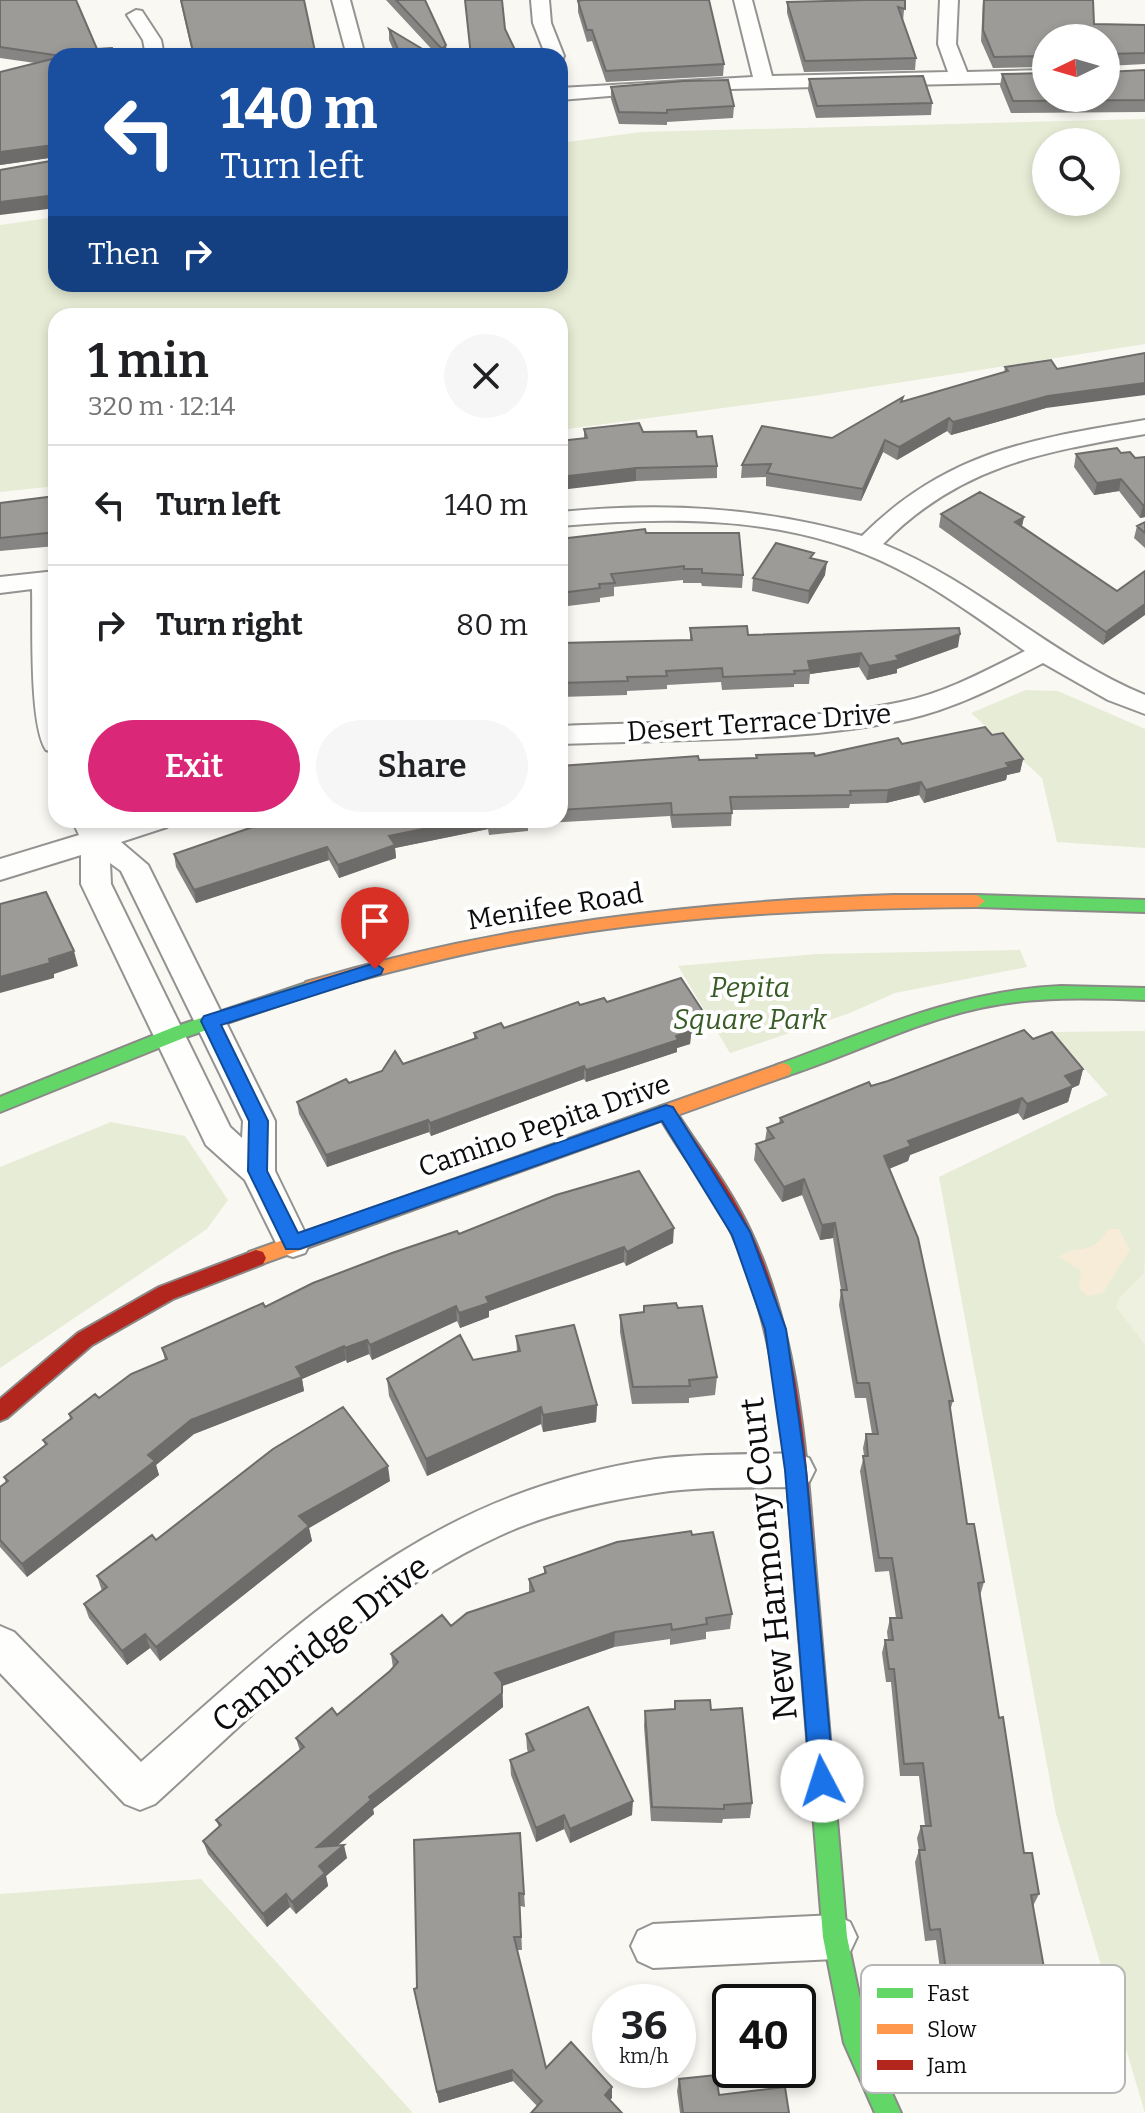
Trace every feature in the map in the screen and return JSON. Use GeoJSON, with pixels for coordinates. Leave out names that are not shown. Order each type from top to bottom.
{"type":"FeatureCollection","features":[{"type":"Feature","properties":{"kind":"street"},"geometry":{"type":"LineString","coordinates":[[341,0],[354,48]]}},
{"type":"Feature","properties":{"kind":"street"},"geometry":{"type":"LineString","coordinates":[[540,0],[542,23],[552,48]]}},
{"type":"Feature","properties":{"kind":"street"},"geometry":{"type":"LineString","coordinates":[[743,0],[764,82]]}},
{"type":"Feature","properties":{"kind":"street"},"geometry":{"type":"LineString","coordinates":[[949,0],[947,44],[960,78]]}},
{"type":"Feature","properties":{"kind":"street"},"geometry":{"type":"LineString","coordinates":[[136,15],[152,40],[154,48]]}},
{"type":"Feature","properties":{"kind":"street"},"geometry":{"type":"LineString","coordinates":[[568,93],[764,82],[1032,76]]}},
{"type":"Feature","properties":{"kind":"street"},"geometry":{"type":"LineString","coordinates":[[867,545],[916,500],[975,466],[1042,445],[1145,427]]}},
{"type":"Feature","properties":{"kind":"street"},"geometry":{"type":"LineString","coordinates":[[568,518],[640,512],[708,512],[782,522],[867,545],[946,584],[1042,653],[1104,688],[1145,705]]}},
{"type":"Feature","properties":{"kind":"street"},"geometry":{"type":"LineString","coordinates":[[0,585],[48,580]]}},
{"type":"Feature","properties":{"kind":"street","name":"Desert Terrace Drive"},"geometry":{"type":"LineString","coordinates":[[568,735],[832,722],[907,710],[975,687],[1042,653]]}},
{"type":"Feature","properties":{"kind":"street"},"geometry":{"type":"LineString","coordinates":[[0,870],[90,829]]}},
{"type":"Feature","properties":{"kind":"street"},"geometry":{"type":"LineString","coordinates":[[90,829],[133,865],[210,1021],[259,1121],[258,1171]]}},
{"type":"Feature","properties":{"kind":"street"},"geometry":{"type":"LineString","coordinates":[[90,829],[96,884],[218,1136],[258,1171],[293,1243]]}},
{"type":"Feature","properties":{"kind":"street","name":"Menifee Road"},"geometry":{"type":"LineString","coordinates":[[0,1105],[170,1034],[210,1021],[361,973],[533,935],[700,911],[898,899],[1145,906]]}},
{"type":"Feature","properties":{"kind":"street","name":"Camino Pepita Drive"},"geometry":{"type":"LineString","coordinates":[[0,1412],[85,1339],[166,1293],[293,1243],[935,1016],[1009,996],[1084,991],[1145,994]]}},
{"type":"Feature","properties":{"kind":"street","name":"New Harmony Court"},"geometry":{"type":"LineString","coordinates":[[666,1112],[741,1232],[775,1329],[796,1470],[835,1937],[861,2052]]}},
{"type":"Feature","properties":{"kind":"street","name":"Cambridge Drive"},"geometry":{"type":"LineString","coordinates":[[0,1645],[140,1790],[325,1629],[395,1576],[465,1533],[556,1499],[658,1476],[796,1470]]}},
{"type":"Feature","properties":{"kind":"street"},"geometry":{"type":"LineString","coordinates":[[653,1946],[835,1937]]}},
{"type":"Feature","properties":{"kind":"street","name":"New Harmony Court"},"geometry":{"type":"LineString","coordinates":[[879,2093],[888,2113]]}},
{"type":"Feature","properties":{"kind":"green space"},"geometry":{"type":"Polygon","coordinates":[[[1145,119],[1145,344],[813,396],[568,429],[568,308],[48,308],[48,487],[0,492],[0,225],[48,218],[48,292],[568,292],[568,142],[641,132],[1145,119]]]}},
{"type":"Feature","properties":{"kind":"green space"},"geometry":{"type":"Polygon","coordinates":[[[1026,690],[1058,691],[1145,729],[1145,848],[1057,842],[1042,778],[971,713],[1026,690]]]}},
{"type":"Feature","properties":{"kind":"green space","name":"Pepita Square Park"},"geometry":{"type":"Polygon","coordinates":[[[1020,950],[1027,967],[895,993],[850,1013],[730,1053],[678,966],[817,954],[1020,950]]]}},
{"type":"Feature","properties":{"kind":"green space"},"geometry":{"type":"Polygon","coordinates":[[[1145,1031],[1145,2113],[1125,2046],[1125,1965],[1101,1965],[1056,1814],[939,1177],[1108,1095],[1052,1032],[1145,1031]]]}},
{"type":"Feature","properties":{"kind":"green space"},"geometry":{"type":"Polygon","coordinates":[[[111,1122],[185,1136],[228,1200],[207,1229],[0,1368],[0,1167],[111,1122]]]}},
{"type":"Feature","properties":{"kind":"green space"},"geometry":{"type":"Polygon","coordinates":[[[1145,1250],[1145,1345],[1116,1307],[1119,1298],[1144,1273],[1145,1250]]]}},
{"type":"Feature","properties":{"kind":"green space"},"geometry":{"type":"Polygon","coordinates":[[[201,1879],[413,2113],[0,2113],[0,1894],[201,1879]]]}},
{"type":"Feature","properties":{"kind":"sand"},"geometry":{"type":"Polygon","coordinates":[[[1108,1229],[1119,1229],[1130,1250],[1103,1293],[1088,1296],[1079,1289],[1081,1271],[1059,1257],[1073,1250],[1091,1247],[1108,1229]]]}},
{"type":"Feature","properties":{"kind":"building"},"geometry":{"type":"Polygon","coordinates":[[[0,0],[76,0],[97,48],[48,48],[48,54],[0,47],[0,0]]]}},
{"type":"Feature","properties":{"kind":"building"},"geometry":{"type":"Polygon","coordinates":[[[181,0],[304,0],[314,48],[192,48],[181,0]]]}},
{"type":"Feature","properties":{"kind":"building"},"geometry":{"type":"Polygon","coordinates":[[[396,0],[425,0],[446,45],[441,48],[396,0]]]}},
{"type":"Feature","properties":{"kind":"building"},"geometry":{"type":"Polygon","coordinates":[[[465,0],[502,0],[505,29],[514,48],[470,48],[465,0]]]}},
{"type":"Feature","properties":{"kind":"building"},"geometry":{"type":"Polygon","coordinates":[[[709,0],[724,64],[606,71],[592,30],[587,30],[578,1],[709,0]]]}},
{"type":"Feature","properties":{"kind":"building"},"geometry":{"type":"Polygon","coordinates":[[[905,0],[905,9],[898,7],[916,58],[805,61],[787,2],[905,0]]]}},
{"type":"Feature","properties":{"kind":"building"},"geometry":{"type":"Polygon","coordinates":[[[984,0],[1093,0],[1094,24],[1032,24],[1032,56],[994,57],[983,30],[984,0]]]}},
{"type":"Feature","properties":{"kind":"building"},"geometry":{"type":"Polygon","coordinates":[[[1120,25],[1145,25],[1145,53],[1120,54],[1120,25]]]}},
{"type":"Feature","properties":{"kind":"building"},"geometry":{"type":"Polygon","coordinates":[[[389,29],[421,48],[397,48],[389,29]]]}},
{"type":"Feature","properties":{"kind":"building"},"geometry":{"type":"Polygon","coordinates":[[[48,60],[48,146],[0,152],[0,72],[48,60]]]}},
{"type":"Feature","properties":{"kind":"building"},"geometry":{"type":"Polygon","coordinates":[[[1145,70],[1145,100],[1120,100],[1120,71],[1145,70]]]}},
{"type":"Feature","properties":{"kind":"building"},"geometry":{"type":"Polygon","coordinates":[[[1032,73],[1032,101],[1013,101],[1002,74],[1032,73]]]}},
{"type":"Feature","properties":{"kind":"building"},"geometry":{"type":"Polygon","coordinates":[[[923,76],[932,103],[817,106],[809,79],[923,76]]]}},
{"type":"Feature","properties":{"kind":"building"},"geometry":{"type":"Polygon","coordinates":[[[728,80],[734,106],[667,110],[667,113],[619,112],[611,87],[684,81],[728,80]]]}},
{"type":"Feature","properties":{"kind":"building"},"geometry":{"type":"Polygon","coordinates":[[[48,161],[48,196],[0,202],[0,170],[48,161]]]}},
{"type":"Feature","properties":{"kind":"building"},"geometry":{"type":"Polygon","coordinates":[[[1145,353],[1145,383],[1048,396],[953,422],[949,418],[899,447],[885,440],[863,489],[767,473],[771,464],[742,465],[762,426],[832,438],[903,397],[901,402],[1008,371],[1005,367],[1051,360],[1057,369],[1145,353]]]}},
{"type":"Feature","properties":{"kind":"building"},"geometry":{"type":"Polygon","coordinates":[[[639,423],[643,432],[696,431],[697,437],[712,436],[717,466],[636,468],[568,476],[568,440],[587,438],[584,429],[639,423]]]}},
{"type":"Feature","properties":{"kind":"building"},"geometry":{"type":"Polygon","coordinates":[[[1117,448],[1121,453],[1130,452],[1135,458],[1145,457],[1145,505],[1121,479],[1097,483],[1076,454],[1117,448]]]}},
{"type":"Feature","properties":{"kind":"building"},"geometry":{"type":"Polygon","coordinates":[[[980,492],[1024,517],[1015,522],[1117,591],[1145,571],[1145,604],[1106,632],[941,514],[980,492]]]}},
{"type":"Feature","properties":{"kind":"building"},"geometry":{"type":"Polygon","coordinates":[[[48,497],[48,533],[0,538],[0,503],[48,497]]]}},
{"type":"Feature","properties":{"kind":"building"},"geometry":{"type":"Polygon","coordinates":[[[1145,522],[1145,533],[1137,526],[1145,522]]]}},
{"type":"Feature","properties":{"kind":"building"},"geometry":{"type":"Polygon","coordinates":[[[645,529],[646,533],[739,533],[743,575],[702,573],[702,569],[684,569],[684,566],[611,574],[615,583],[568,592],[568,538],[645,529]]]}},
{"type":"Feature","properties":{"kind":"building"},"geometry":{"type":"Polygon","coordinates":[[[776,543],[814,553],[810,558],[827,562],[809,591],[753,578],[776,543]]]}},
{"type":"Feature","properties":{"kind":"building"},"geometry":{"type":"Polygon","coordinates":[[[747,626],[748,635],[959,628],[960,634],[896,656],[899,660],[869,666],[861,653],[808,661],[810,670],[794,671],[795,674],[723,677],[722,668],[666,671],[667,676],[627,677],[628,681],[568,683],[568,643],[692,640],[690,628],[747,626]]]}},
{"type":"Feature","properties":{"kind":"building"},"geometry":{"type":"Polygon","coordinates":[[[985,727],[992,735],[1003,733],[1023,759],[1006,763],[1009,767],[926,790],[921,782],[888,790],[850,791],[851,795],[730,797],[732,813],[672,815],[671,803],[568,809],[568,765],[698,756],[699,760],[814,753],[815,756],[898,738],[902,744],[985,727]]]}},
{"type":"Feature","properties":{"kind":"building"},"geometry":{"type":"Polygon","coordinates":[[[250,828],[428,828],[389,836],[395,845],[338,865],[327,847],[194,890],[174,854],[250,828]]]}},
{"type":"Feature","properties":{"kind":"building"},"geometry":{"type":"Polygon","coordinates":[[[46,892],[74,951],[49,959],[50,963],[0,977],[0,904],[46,892]]]}},
{"type":"Feature","properties":{"kind":"building"},"geometry":{"type":"Polygon","coordinates":[[[681,978],[706,1016],[686,1023],[691,1031],[676,1036],[678,1040],[586,1070],[584,1066],[430,1123],[428,1120],[326,1155],[297,1102],[346,1079],[349,1083],[382,1071],[395,1051],[403,1064],[477,1038],[474,1033],[501,1023],[504,1028],[578,1002],[580,1005],[604,998],[607,1002],[681,978]]]}},
{"type":"Feature","properties":{"kind":"building"},"geometry":{"type":"Polygon","coordinates":[[[1024,1030],[1033,1039],[1052,1032],[1083,1069],[1065,1076],[1073,1086],[1027,1104],[1022,1098],[908,1141],[911,1146],[884,1156],[918,1238],[953,1401],[949,1401],[967,1524],[974,1524],[984,1582],[978,1583],[999,1718],[1003,1717],[1024,1853],[1032,1853],[1039,1894],[1031,1895],[1043,1965],[945,1965],[940,1929],[930,1930],[919,1850],[925,1850],[921,1826],[931,1826],[923,1763],[904,1764],[894,1669],[889,1669],[885,1640],[893,1640],[890,1618],[902,1618],[892,1558],[879,1558],[863,1456],[868,1456],[866,1434],[878,1434],[869,1383],[857,1383],[841,1290],[847,1290],[835,1223],[822,1225],[804,1179],[784,1187],[756,1144],[774,1138],[767,1128],[783,1122],[780,1118],[869,1082],[871,1086],[1024,1030]]]}},
{"type":"Feature","properties":{"kind":"building"},"geometry":{"type":"Polygon","coordinates":[[[639,1171],[674,1228],[627,1252],[624,1247],[486,1297],[489,1303],[459,1313],[456,1306],[370,1345],[367,1340],[344,1346],[296,1367],[302,1377],[191,1420],[148,1455],[155,1461],[22,1564],[0,1540],[0,1487],[8,1481],[4,1477],[47,1444],[43,1440],[72,1418],[69,1414],[95,1394],[99,1398],[131,1374],[167,1359],[162,1348],[263,1303],[265,1307],[313,1283],[392,1253],[457,1231],[459,1234],[556,1195],[639,1171]]]}},
{"type":"Feature","properties":{"kind":"building"},"geometry":{"type":"Polygon","coordinates":[[[676,1303],[678,1308],[702,1306],[717,1377],[689,1380],[690,1386],[633,1387],[620,1315],[644,1312],[644,1306],[676,1303]]]}},
{"type":"Feature","properties":{"kind":"building"},"geometry":{"type":"Polygon","coordinates":[[[574,1325],[597,1405],[543,1415],[541,1407],[426,1459],[387,1379],[460,1335],[473,1360],[520,1351],[516,1336],[574,1325]]]}},
{"type":"Feature","properties":{"kind":"building"},"geometry":{"type":"Polygon","coordinates":[[[343,1407],[388,1466],[299,1516],[309,1526],[156,1647],[145,1634],[122,1651],[84,1604],[107,1587],[97,1576],[152,1535],[156,1540],[273,1449],[343,1407]]]}},
{"type":"Feature","properties":{"kind":"building"},"geometry":{"type":"Polygon","coordinates":[[[691,1531],[692,1535],[713,1532],[732,1614],[706,1618],[707,1624],[672,1630],[671,1624],[615,1632],[495,1673],[502,1682],[502,1693],[369,1797],[371,1800],[317,1847],[344,1845],[319,1866],[325,1873],[292,1902],[286,1894],[263,1914],[203,1841],[221,1825],[216,1820],[304,1747],[296,1738],[332,1708],[337,1715],[390,1671],[398,1662],[391,1654],[442,1615],[451,1626],[467,1613],[534,1591],[529,1579],[546,1573],[544,1567],[617,1542],[691,1531]]]}},
{"type":"Feature","properties":{"kind":"building"},"geometry":{"type":"Polygon","coordinates":[[[710,1700],[711,1710],[742,1708],[752,1803],[724,1805],[724,1809],[652,1807],[645,1711],[675,1709],[675,1701],[710,1700]]]}},
{"type":"Feature","properties":{"kind":"building"},"geometry":{"type":"Polygon","coordinates":[[[588,1707],[633,1801],[570,1829],[564,1815],[536,1828],[510,1760],[534,1750],[526,1734],[588,1707]]]}},
{"type":"Feature","properties":{"kind":"building"},"geometry":{"type":"Polygon","coordinates":[[[520,1833],[524,1894],[519,1893],[521,1937],[514,1937],[546,2068],[571,2042],[592,2065],[592,2088],[611,2088],[605,2095],[622,2113],[531,2113],[542,2101],[512,2070],[437,2092],[414,1989],[417,1988],[414,1840],[520,1833]]]}},
{"type":"Feature","properties":{"kind":"building"},"geometry":{"type":"Polygon","coordinates":[[[712,2075],[712,2088],[718,2088],[719,2095],[785,2088],[789,2113],[683,2113],[680,2088],[696,2088],[696,2077],[712,2075]]]}},
{"type":"Feature","properties":{"kind":"traffic: fast"},"geometry":{"type":"LineString","coordinates":[[977,901],[1145,906]]}},
{"type":"Feature","properties":{"kind":"traffic: fast"},"geometry":{"type":"LineString","coordinates":[[0,1105],[180,1032],[312,987]]}},
{"type":"Feature","properties":{"kind":"traffic: fast"},"geometry":{"type":"LineString","coordinates":[[783,1070],[895,1027],[981,1001],[1044,993],[1145,994]]}},
{"type":"Feature","properties":{"kind":"traffic: fast"},"geometry":{"type":"LineString","coordinates":[[806,1586],[835,1937],[861,2052]]}},
{"type":"Feature","properties":{"kind":"traffic: fast"},"geometry":{"type":"LineString","coordinates":[[879,2093],[888,2113]]}},
{"type":"Feature","properties":{"kind":"traffic: slow"},"geometry":{"type":"LineString","coordinates":[[312,987],[475,945],[641,918],[809,904],[977,901]]}},
{"type":"Feature","properties":{"kind":"traffic: slow"},"geometry":{"type":"LineString","coordinates":[[256,1258],[783,1070]]}},
{"type":"Feature","properties":{"kind":"traffic: jam"},"geometry":{"type":"LineString","coordinates":[[666,1112],[733,1216],[758,1272],[771,1315],[789,1405],[806,1586]]}},
{"type":"Feature","properties":{"kind":"traffic: jam"},"geometry":{"type":"LineString","coordinates":[[0,1412],[85,1339],[166,1293],[256,1258]]}},
{"type":"Feature","properties":{"kind":"route"},"geometry":{"type":"LineString","coordinates":[[375,969],[210,1021],[259,1121],[258,1171],[293,1243],[666,1112],[741,1232],[775,1329],[796,1470],[822,1781]]}}]}
